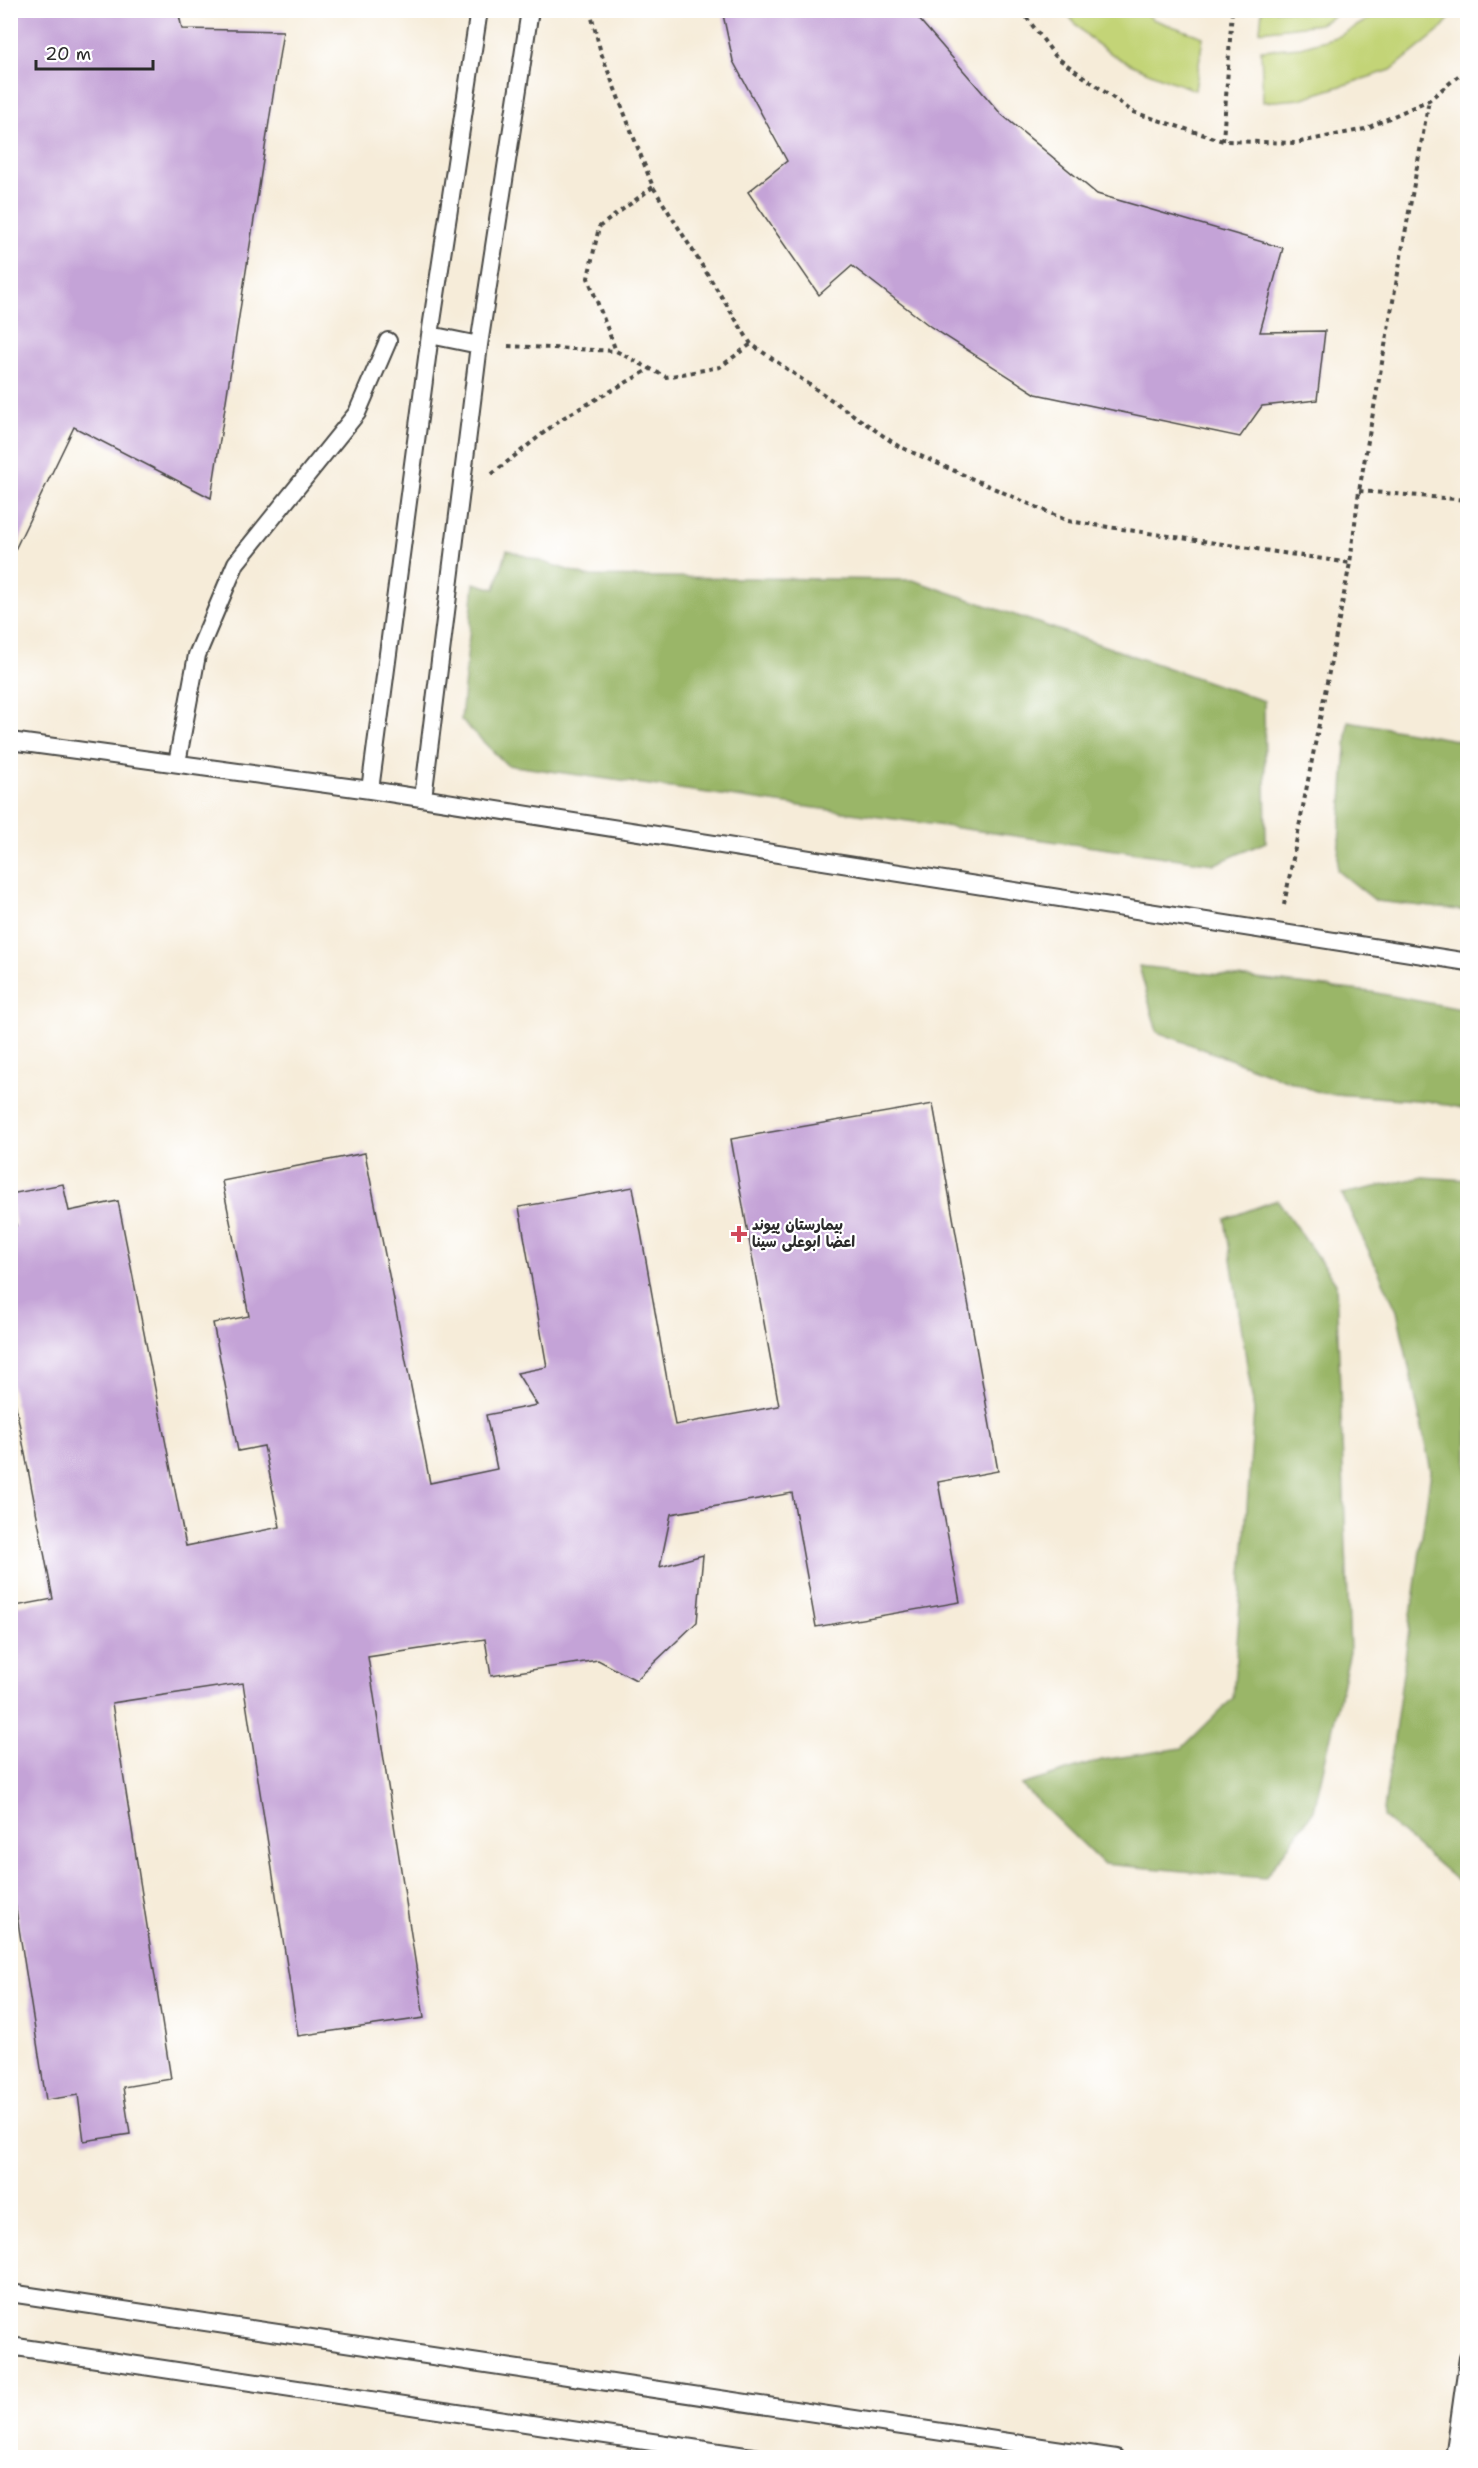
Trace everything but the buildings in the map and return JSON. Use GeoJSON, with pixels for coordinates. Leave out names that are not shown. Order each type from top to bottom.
{"type":"FeatureCollection","features":[{"type":"Feature","properties":{"kind":"lane"},"geometry":{"type":"LineString","coordinates":[[370,790],[430,334],[479,10]]}},
{"type":"Feature","properties":{"kind":"lane"},"geometry":{"type":"LineString","coordinates":[[423,798],[479,345],[530,10]]}},
{"type":"Feature","properties":{"kind":"lane"},"geometry":{"type":"LineString","coordinates":[[430,334],[479,345]]}},
{"type":"Feature","properties":{"kind":"lane"},"geometry":{"type":"LineString","coordinates":[[177,763],[197,655],[236,563],[357,413],[388,340]]}},
{"type":"Feature","properties":{"kind":"lane"},"geometry":{"type":"LineString","coordinates":[[10,741],[423,798],[1467,962]]}},
{"type":"Feature","properties":{"kind":"lane"},"geometry":{"type":"LineString","coordinates":[[10,2293],[1116,2457]]}},
{"type":"Feature","properties":{"kind":"lane"},"geometry":{"type":"LineString","coordinates":[[10,2346],[759,2457]]}},
{"type":"Feature","properties":{"kind":"lane"},"geometry":{"type":"LineString","coordinates":[[1454,2457],[1467,2358]]}},
{"type":"Feature","properties":{"kind":"path"},"geometry":{"type":"LineString","coordinates":[[590,10],[601,53],[653,187],[751,344],[898,446],[1068,521],[1350,564]]}},
{"type":"Feature","properties":{"kind":"path"},"geometry":{"type":"LineString","coordinates":[[1021,10],[1056,57],[1133,112],[1223,141],[1295,143],[1365,129],[1429,100],[1467,68]]}},
{"type":"Feature","properties":{"kind":"path"},"geometry":{"type":"LineString","coordinates":[[1223,141],[1232,10]]}},
{"type":"Feature","properties":{"kind":"path"},"geometry":{"type":"LineString","coordinates":[[1278,933],[1350,564],[1359,491],[1429,100]]}},
{"type":"Feature","properties":{"kind":"path"},"geometry":{"type":"LineString","coordinates":[[616,351],[588,278],[599,227],[653,187]]}},
{"type":"Feature","properties":{"kind":"path"},"geometry":{"type":"LineString","coordinates":[[479,345],[616,351],[666,377],[720,368],[751,344]]}},
{"type":"Feature","properties":{"kind":"path"},"geometry":{"type":"LineString","coordinates":[[460,500],[561,418],[651,369]]}},
{"type":"Feature","properties":{"kind":"path"},"geometry":{"type":"LineString","coordinates":[[1359,491],[1467,500]]}},
{"type":"Feature","properties":{"kind":"green space"},"geometry":{"type":"Polygon","coordinates":[[[1065,11],[1143,11],[1152,19],[1203,37],[1195,90],[1123,61],[1092,40],[1065,11]]]}},
{"type":"Feature","properties":{"kind":"green space"},"geometry":{"type":"Polygon","coordinates":[[[1262,11],[1343,11],[1320,24],[1260,31],[1262,11]]]}},
{"type":"Feature","properties":{"kind":"green space"},"geometry":{"type":"Polygon","coordinates":[[[1383,11],[1456,11],[1438,32],[1391,70],[1300,99],[1263,102],[1261,50],[1301,47],[1339,36],[1383,11]]]}},
{"type":"Feature","properties":{"kind":"green space"},"geometry":{"type":"Polygon","coordinates":[[[507,550],[586,576],[913,580],[1264,701],[1266,842],[1215,864],[507,765],[461,720],[474,583],[495,589],[507,550]]]}},
{"type":"Feature","properties":{"kind":"green space"},"geometry":{"type":"Polygon","coordinates":[[[1348,721],[1467,742],[1467,911],[1376,901],[1337,870],[1348,721]]]}},
{"type":"Feature","properties":{"kind":"green space"},"geometry":{"type":"Polygon","coordinates":[[[1139,966],[1371,992],[1467,1010],[1467,1109],[1428,1101],[1321,1093],[1157,1032],[1139,966]]]}},
{"type":"Feature","properties":{"kind":"green space"},"geometry":{"type":"Polygon","coordinates":[[[1423,1177],[1467,1180],[1467,1889],[1383,1817],[1431,1471],[1397,1311],[1342,1194],[1423,1177]]]}},
{"type":"Feature","properties":{"kind":"green space"},"geometry":{"type":"Polygon","coordinates":[[[1277,1200],[1336,1283],[1350,1652],[1314,1810],[1265,1878],[1103,1864],[1021,1785],[1102,1760],[1182,1748],[1233,1698],[1254,1411],[1225,1219],[1277,1200]]]}},
{"type":"Feature","properties":{"kind":"place","name":"بیمارستان پیوند اعضا ابوعلی سینا"},"geometry":{"type":"Point","coordinates":[739,1234]}}]}
